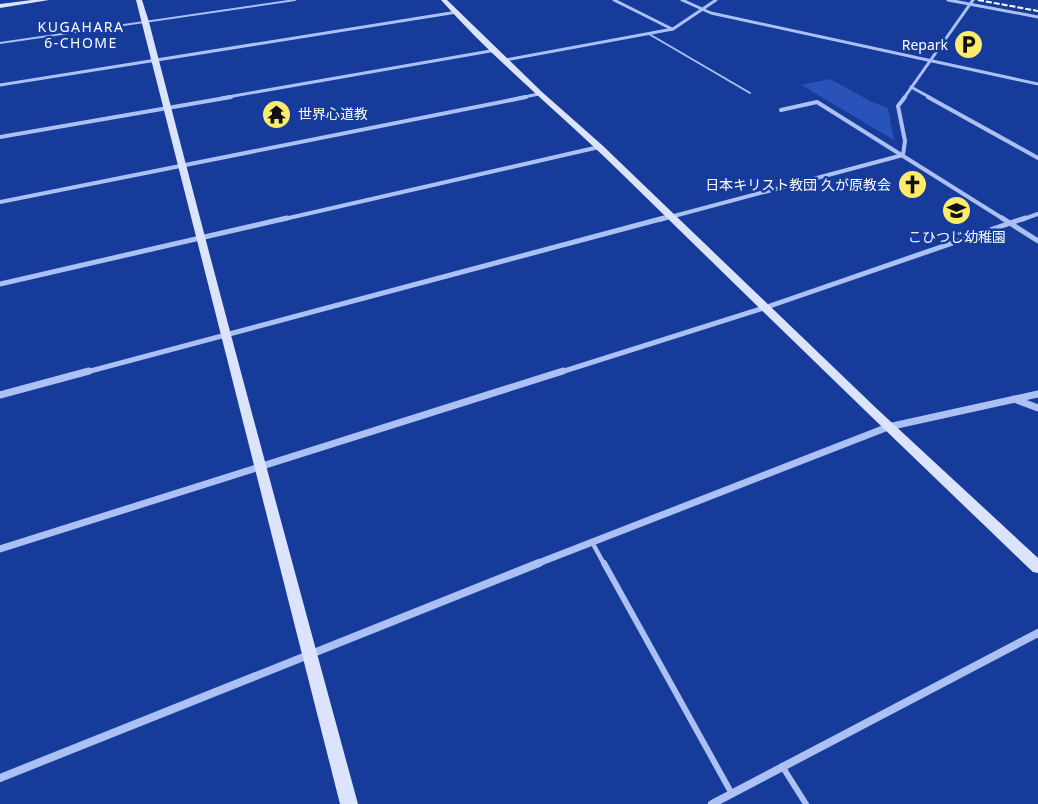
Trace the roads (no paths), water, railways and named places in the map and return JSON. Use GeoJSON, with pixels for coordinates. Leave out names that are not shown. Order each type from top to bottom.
{"type":"FeatureCollection","features":[{"type":"Feature","properties":{"kind":"street"},"geometry":{"type":"LineString","coordinates":[[0,6],[46,0]]}},
{"type":"Feature","properties":{"kind":"street"},"geometry":{"type":"LineString","coordinates":[[139,0],[349,804]]}},
{"type":"Feature","properties":{"kind":"street"},"geometry":{"type":"LineString","coordinates":[[444,0],[539,94],[599,147],[888,427],[1038,567]]}},
{"type":"Feature","properties":{"kind":"street"},"geometry":{"type":"LineString","coordinates":[[614,0],[672,29]]}},
{"type":"Feature","properties":{"kind":"street"},"geometry":{"type":"LineString","coordinates":[[682,0],[711,13],[1038,84]]}},
{"type":"Feature","properties":{"kind":"street"},"geometry":{"type":"LineString","coordinates":[[506,60],[672,29],[683,24],[716,0]]}},
{"type":"Feature","properties":{"kind":"street"},"geometry":{"type":"LineString","coordinates":[[948,0],[1038,17]]}},
{"type":"Feature","properties":{"kind":"street"},"geometry":{"type":"LineString","coordinates":[[903,155],[905,141],[898,106],[973,0]]}},
{"type":"Feature","properties":{"kind":"street"},"geometry":{"type":"LineString","coordinates":[[0,85],[457,12]]}},
{"type":"Feature","properties":{"kind":"street"},"geometry":{"type":"LineString","coordinates":[[0,137],[166,106],[496,50]]}},
{"type":"Feature","properties":{"kind":"street"},"geometry":{"type":"LineString","coordinates":[[911,87],[1038,158]]}},
{"type":"Feature","properties":{"kind":"street"},"geometry":{"type":"LineString","coordinates":[[0,202],[539,94]]}},
{"type":"Feature","properties":{"kind":"street"},"geometry":{"type":"LineString","coordinates":[[781,110],[818,102],[1038,241]]}},
{"type":"Feature","properties":{"kind":"street"},"geometry":{"type":"LineString","coordinates":[[0,284],[599,147]]}},
{"type":"Feature","properties":{"kind":"street"},"geometry":{"type":"LineString","coordinates":[[0,395],[903,155]]}},
{"type":"Feature","properties":{"kind":"street"},"geometry":{"type":"LineString","coordinates":[[0,549],[764,308],[1038,214]]}},
{"type":"Feature","properties":{"kind":"street"},"geometry":{"type":"LineString","coordinates":[[0,778],[592,542],[888,427],[1038,394]]}},
{"type":"Feature","properties":{"kind":"street"},"geometry":{"type":"LineString","coordinates":[[1014,399],[1038,408]]}},
{"type":"Feature","properties":{"kind":"street"},"geometry":{"type":"LineString","coordinates":[[712,804],[1038,633]]}},
{"type":"Feature","properties":{"kind":"lane"},"geometry":{"type":"LineString","coordinates":[[0,43],[295,0]]}},
{"type":"Feature","properties":{"kind":"lane"},"geometry":{"type":"LineString","coordinates":[[649,34],[750,93]]}},
{"type":"Feature","properties":{"kind":"lane"},"geometry":{"type":"LineString","coordinates":[[592,542],[732,794]]}},
{"type":"Feature","properties":{"kind":"lane"},"geometry":{"type":"LineString","coordinates":[[782,766],[806,804]]}},
{"type":"Feature","properties":{"kind":"railway"},"geometry":{"type":"LineString","coordinates":[[978,0],[1038,11]]}},
{"type":"Feature","properties":{"kind":"place","name":"Repark"},"geometry":{"type":"Point","coordinates":[969,45]}},
{"type":"Feature","properties":{"kind":"place","name":"世界心道教"},"geometry":{"type":"Point","coordinates":[277,114]}},
{"type":"Feature","properties":{"kind":"place","name":"日本キリスト教団 久が原教会"},"geometry":{"type":"Point","coordinates":[912,185]}},
{"type":"Feature","properties":{"kind":"place","name":"こひつじ幼稚園"},"geometry":{"type":"Point","coordinates":[957,210]}},
{"type":"Feature","properties":{"kind":"district","name":"KUGAHARA 6-CHOME"},"geometry":{"type":"Point","coordinates":[81,35]}}]}
